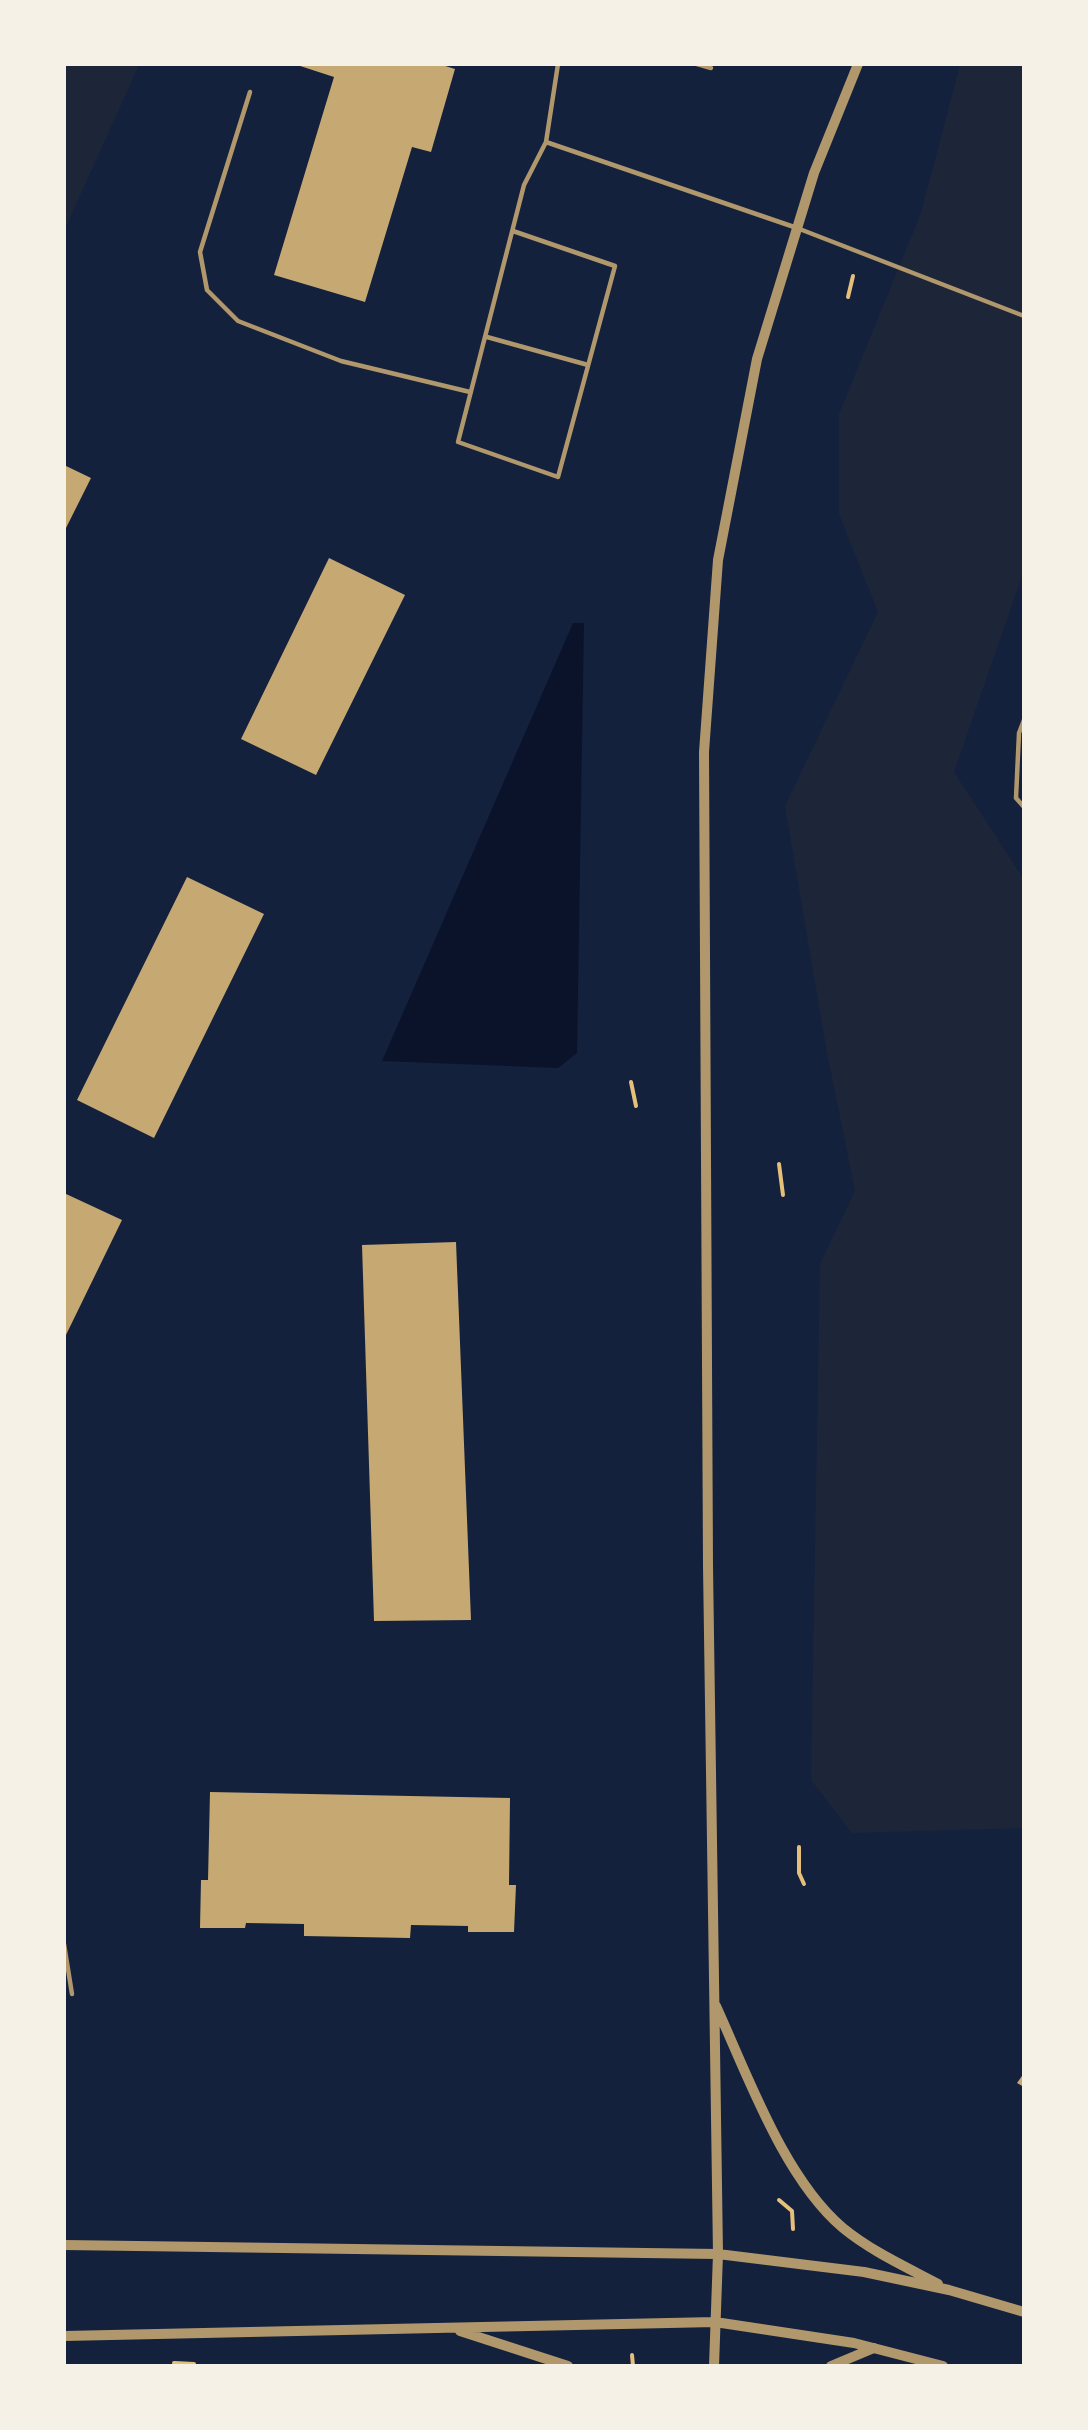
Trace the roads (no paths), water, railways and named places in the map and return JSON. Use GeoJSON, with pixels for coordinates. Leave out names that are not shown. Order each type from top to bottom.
{"type":"FeatureCollection","features":[{"type":"Feature","properties":{"kind":"street"},"geometry":{"type":"LineString","coordinates":[[714,2366],[718,2254],[713,2000],[704,752],[718,560],[757,359],[814,173],[858,64]]}},
{"type":"Feature","properties":{"kind":"street"},"geometry":{"type":"LineString","coordinates":[[713,2000],[769,2121],[812,2197],[844,2228],[876,2250],[949,2290]]}},
{"type":"Feature","properties":{"kind":"street"},"geometry":{"type":"LineString","coordinates":[[64,2245],[718,2254],[864,2272],[949,2290],[1023,2312]]}},
{"type":"Feature","properties":{"kind":"street"},"geometry":{"type":"LineString","coordinates":[[64,2336],[715,2322],[874,2348],[943,2366]]}},
{"type":"Feature","properties":{"kind":"street"},"geometry":{"type":"LineString","coordinates":[[448,2328],[568,2366]]}},
{"type":"Feature","properties":{"kind":"street"},"geometry":{"type":"LineString","coordinates":[[831,2366],[874,2348]]}},
{"type":"Feature","properties":{"kind":"lane"},"geometry":{"type":"LineString","coordinates":[[513,231],[615,266],[558,477],[458,442],[487,337],[524,185],[546,142],[558,64]]}},
{"type":"Feature","properties":{"kind":"lane"},"geometry":{"type":"LineString","coordinates":[[697,64],[711,68]]}},
{"type":"Feature","properties":{"kind":"lane"},"geometry":{"type":"LineString","coordinates":[[250,92],[200,252],[207,290],[238,321],[341,361],[470,392]]}},
{"type":"Feature","properties":{"kind":"lane"},"geometry":{"type":"LineString","coordinates":[[546,142],[797,228],[1023,316]]}},
{"type":"Feature","properties":{"kind":"lane"},"geometry":{"type":"LineString","coordinates":[[487,337],[588,365]]}},
{"type":"Feature","properties":{"kind":"lane"},"geometry":{"type":"LineString","coordinates":[[1023,720],[1019,733],[1016,798],[1023,807]]}},
{"type":"Feature","properties":{"kind":"lane"},"geometry":{"type":"LineString","coordinates":[[64,1944],[72,1994]]}}]}
